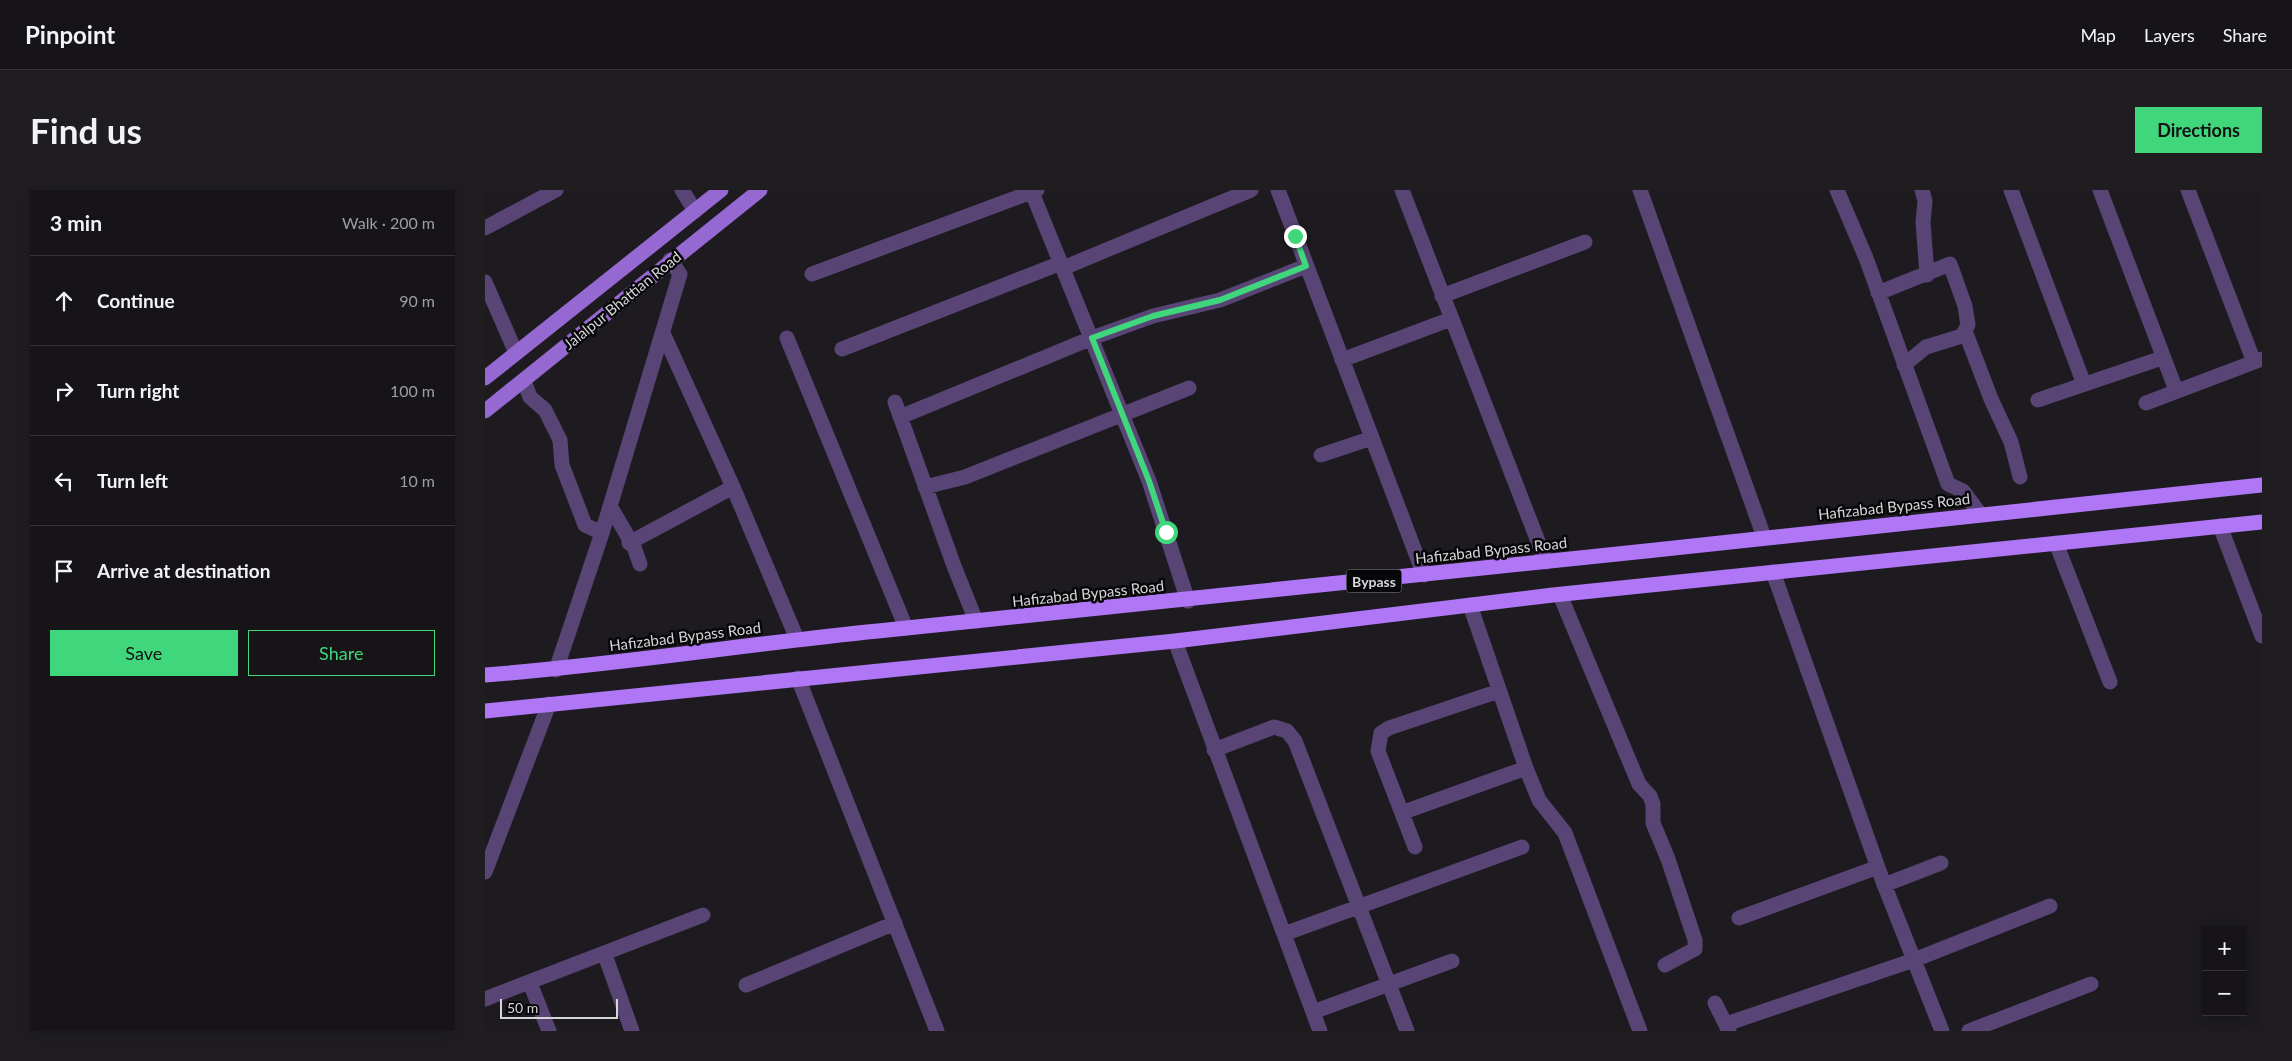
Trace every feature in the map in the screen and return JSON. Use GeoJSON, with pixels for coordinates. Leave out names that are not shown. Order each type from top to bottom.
{"type":"FeatureCollection","features":[{"type":"Feature","properties":{"kind":"highway","name":"Hafizabad Bypass Road"},"geometry":{"type":"LineString","coordinates":[[485,675],[556,670],[797,639],[1188,601],[1764,537],[2262,485]]}},
{"type":"Feature","properties":{"kind":"highway","name":"Bypass"},"geometry":{"type":"LineString","coordinates":[[485,711],[1175,641],[1560,594],[2262,522]]}},
{"type":"Feature","properties":{"kind":"main road","name":"Jalalpur Bhattian Road"},"geometry":{"type":"LineString","coordinates":[[485,378],[721,190]]}},
{"type":"Feature","properties":{"kind":"main road","name":"Jalalpur Bhattian Road"},"geometry":{"type":"LineString","coordinates":[[485,412],[670,260],[760,190]]}},
{"type":"Feature","properties":{"kind":"street"},"geometry":{"type":"LineString","coordinates":[[485,228],[556,190]]}},
{"type":"Feature","properties":{"kind":"street"},"geometry":{"type":"LineString","coordinates":[[682,190],[695,211]]}},
{"type":"Feature","properties":{"kind":"street"},"geometry":{"type":"LineString","coordinates":[[842,349],[1251,190]]}},
{"type":"Feature","properties":{"kind":"street"},"geometry":{"type":"LineString","coordinates":[[1278,190],[1424,575]]}},
{"type":"Feature","properties":{"kind":"street"},"geometry":{"type":"LineString","coordinates":[[1402,190],[1546,562]]}},
{"type":"Feature","properties":{"kind":"street"},"geometry":{"type":"LineString","coordinates":[[1640,190],[1764,537]]}},
{"type":"Feature","properties":{"kind":"street"},"geometry":{"type":"LineString","coordinates":[[1837,190],[1878,293],[1947,484],[1963,491],[1980,514]]}},
{"type":"Feature","properties":{"kind":"street"},"geometry":{"type":"LineString","coordinates":[[1923,190],[1925,200],[1923,222],[1927,275]]}},
{"type":"Feature","properties":{"kind":"street"},"geometry":{"type":"LineString","coordinates":[[2011,190],[2084,384]]}},
{"type":"Feature","properties":{"kind":"street"},"geometry":{"type":"LineString","coordinates":[[2100,190],[2162,358],[2176,390]]}},
{"type":"Feature","properties":{"kind":"street"},"geometry":{"type":"LineString","coordinates":[[2146,403],[2258,360],[2189,190]]}},
{"type":"Feature","properties":{"kind":"street"},"geometry":{"type":"LineString","coordinates":[[812,274],[1034,191],[1149,481],[1188,601]]}},
{"type":"Feature","properties":{"kind":"street"},"geometry":{"type":"LineString","coordinates":[[1442,296],[1585,242]]}},
{"type":"Feature","properties":{"kind":"street"},"geometry":{"type":"LineString","coordinates":[[556,670],[602,534],[680,274],[670,260]]}},
{"type":"Feature","properties":{"kind":"street"},"geometry":{"type":"LineString","coordinates":[[1878,293],[1927,275],[1950,264],[1965,306],[1968,325],[1962,336],[1926,347],[1904,365]]}},
{"type":"Feature","properties":{"kind":"street"},"geometry":{"type":"LineString","coordinates":[[900,417],[1092,338],[1153,316],[1220,300],[1306,266]]}},
{"type":"Feature","properties":{"kind":"street"},"geometry":{"type":"LineString","coordinates":[[485,282],[516,353]]}},
{"type":"Feature","properties":{"kind":"street"},"geometry":{"type":"LineString","coordinates":[[1342,360],[1451,319]]}},
{"type":"Feature","properties":{"kind":"street"},"geometry":{"type":"LineString","coordinates":[[1965,331],[1991,399],[2011,442],[2020,477]]}},
{"type":"Feature","properties":{"kind":"street"},"geometry":{"type":"LineString","coordinates":[[663,333],[733,487],[797,639]]}},
{"type":"Feature","properties":{"kind":"street"},"geometry":{"type":"LineString","coordinates":[[787,338],[906,628]]}},
{"type":"Feature","properties":{"kind":"street"},"geometry":{"type":"LineString","coordinates":[[2038,400],[2162,358]]}},
{"type":"Feature","properties":{"kind":"street"},"geometry":{"type":"LineString","coordinates":[[524,381],[530,396],[545,410],[561,440],[562,465],[585,525],[602,534]]}},
{"type":"Feature","properties":{"kind":"street"},"geometry":{"type":"LineString","coordinates":[[925,487],[965,477],[1122,413],[1189,388]]}},
{"type":"Feature","properties":{"kind":"street"},"geometry":{"type":"LineString","coordinates":[[895,402],[925,487],[977,622]]}},
{"type":"Feature","properties":{"kind":"street"},"geometry":{"type":"LineString","coordinates":[[1321,454],[1372,438]]}},
{"type":"Feature","properties":{"kind":"street"},"geometry":{"type":"LineString","coordinates":[[629,543],[733,487]]}},
{"type":"Feature","properties":{"kind":"street"},"geometry":{"type":"LineString","coordinates":[[610,506],[629,543],[634,547],[640,564]]}},
{"type":"Feature","properties":{"kind":"street"},"geometry":{"type":"LineString","coordinates":[[2220,526],[2262,636]]}},
{"type":"Feature","properties":{"kind":"street"},"geometry":{"type":"LineString","coordinates":[[2056,543],[2110,682]]}},
{"type":"Feature","properties":{"kind":"street"},"geometry":{"type":"LineString","coordinates":[[1773,572],[1884,885],[1941,1031]]}},
{"type":"Feature","properties":{"kind":"street"},"geometry":{"type":"LineString","coordinates":[[1560,594],[1639,784],[1650,796],[1653,804],[1653,823],[1668,859],[1695,940],[1695,950],[1665,966]]}},
{"type":"Feature","properties":{"kind":"street"},"geometry":{"type":"LineString","coordinates":[[1469,605],[1526,768],[1539,800],[1565,833],[1640,1031]]}},
{"type":"Feature","properties":{"kind":"street"},"geometry":{"type":"LineString","coordinates":[[1175,641],[1214,750],[1321,1031]]}},
{"type":"Feature","properties":{"kind":"street"},"geometry":{"type":"LineString","coordinates":[[798,678],[937,1031]]}},
{"type":"Feature","properties":{"kind":"street"},"geometry":{"type":"LineString","coordinates":[[1415,847],[1404,812],[1379,751],[1381,733],[1389,728],[1499,691]]}},
{"type":"Feature","properties":{"kind":"street"},"geometry":{"type":"LineString","coordinates":[[485,872],[549,704]]}},
{"type":"Feature","properties":{"kind":"street"},"geometry":{"type":"LineString","coordinates":[[1214,750],[1274,727],[1287,731],[1295,741],[1407,1031]]}},
{"type":"Feature","properties":{"kind":"street"},"geometry":{"type":"LineString","coordinates":[[1404,812],[1526,768]]}},
{"type":"Feature","properties":{"kind":"street"},"geometry":{"type":"LineString","coordinates":[[1284,934],[1522,847]]}},
{"type":"Feature","properties":{"kind":"street"},"geometry":{"type":"LineString","coordinates":[[1884,885],[1941,863]]}},
{"type":"Feature","properties":{"kind":"street"},"geometry":{"type":"LineString","coordinates":[[1739,918],[1878,867]]}},
{"type":"Feature","properties":{"kind":"street"},"geometry":{"type":"LineString","coordinates":[[1715,1003],[1728,1027],[1913,960],[2050,906]]}},
{"type":"Feature","properties":{"kind":"street"},"geometry":{"type":"LineString","coordinates":[[485,999],[605,955],[703,915]]}},
{"type":"Feature","properties":{"kind":"street"},"geometry":{"type":"LineString","coordinates":[[746,985],[895,923]]}},
{"type":"Feature","properties":{"kind":"street"},"geometry":{"type":"LineString","coordinates":[[605,955],[632,1031]]}},
{"type":"Feature","properties":{"kind":"street"},"geometry":{"type":"LineString","coordinates":[[1313,1012],[1452,960]]}},
{"type":"Feature","properties":{"kind":"street"},"geometry":{"type":"LineString","coordinates":[[530,983],[549,1031]]}},
{"type":"Feature","properties":{"kind":"street"},"geometry":{"type":"LineString","coordinates":[[1969,1031],[2091,984]]}},
{"type":"Feature","properties":{"kind":"route"},"geometry":{"type":"LineString","coordinates":[[1166,532],[1149,481],[1092,338],[1153,316],[1220,300],[1306,266],[1295,236]]}}]}
